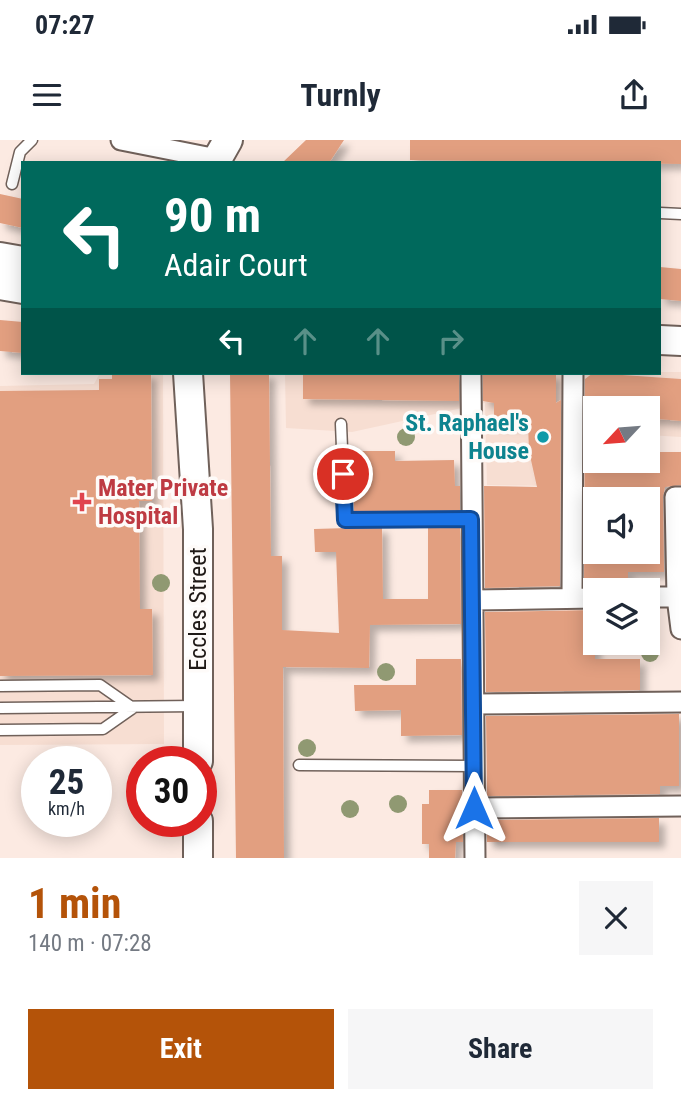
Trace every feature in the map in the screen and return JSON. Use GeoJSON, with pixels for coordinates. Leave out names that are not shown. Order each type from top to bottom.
{"type":"FeatureCollection","features":[{"type":"Feature","properties":{"kind":"street"},"geometry":{"type":"LineString","coordinates":[[121,140],[220,154]]}},
{"type":"Feature","properties":{"kind":"street"},"geometry":{"type":"LineString","coordinates":[[0,257],[21,261]]}},
{"type":"Feature","properties":{"kind":"street"},"geometry":{"type":"LineString","coordinates":[[0,285],[21,289]]}},
{"type":"Feature","properties":{"kind":"street"},"geometry":{"type":"LineString","coordinates":[[661,340],[681,341]]}},
{"type":"Feature","properties":{"kind":"street","name":"Eccles Street"},"geometry":{"type":"LineString","coordinates":[[188,375],[198,529],[198,746]]}},
{"type":"Feature","properties":{"kind":"street"},"geometry":{"type":"LineString","coordinates":[[471,375],[475,858]]}},
{"type":"Feature","properties":{"kind":"street"},"geometry":{"type":"LineString","coordinates":[[572,598],[573,375]]}},
{"type":"Feature","properties":{"kind":"street"},"geometry":{"type":"LineString","coordinates":[[681,497],[675,497],[677,597],[681,629]]}},
{"type":"Feature","properties":{"kind":"street"},"geometry":{"type":"LineString","coordinates":[[660,597],[677,597]]}},
{"type":"Feature","properties":{"kind":"street"},"geometry":{"type":"LineString","coordinates":[[473,600],[583,598]]}},
{"type":"Feature","properties":{"kind":"street"},"geometry":{"type":"LineString","coordinates":[[474,704],[681,702]]}},
{"type":"Feature","properties":{"kind":"street"},"geometry":{"type":"LineString","coordinates":[[474,808],[681,806]]}},
{"type":"Feature","properties":{"kind":"street"},"geometry":{"type":"LineString","coordinates":[[198,837],[198,858]]}},
{"type":"Feature","properties":{"kind":"lane"},"geometry":{"type":"LineString","coordinates":[[12,184],[20,152],[32,140]]}},
{"type":"Feature","properties":{"kind":"lane"},"geometry":{"type":"LineString","coordinates":[[661,213],[681,214]]}},
{"type":"Feature","properties":{"kind":"lane"},"geometry":{"type":"LineString","coordinates":[[341,424],[345,520],[471,519]]}},
{"type":"Feature","properties":{"kind":"lane"},"geometry":{"type":"LineString","coordinates":[[0,686],[100,685],[133,708]]}},
{"type":"Feature","properties":{"kind":"lane"},"geometry":{"type":"LineString","coordinates":[[0,708],[198,706]]}},
{"type":"Feature","properties":{"kind":"lane"},"geometry":{"type":"LineString","coordinates":[[0,730],[103,729],[133,708]]}},
{"type":"Feature","properties":{"kind":"lane"},"geometry":{"type":"LineString","coordinates":[[299,765],[474,766]]}},
{"type":"Feature","properties":{"kind":"shaded area"},"geometry":{"type":"Polygon","coordinates":[[[661,372],[681,372],[681,437],[660,436],[660,396],[583,396],[583,431],[557,430],[559,486],[487,485],[485,403],[352,432],[286,428],[285,375],[661,375],[661,372]]]}},
{"type":"Feature","properties":{"kind":"shaded area","name":"Mater Private Hospital"},"geometry":{"type":"Polygon","coordinates":[[[99,375],[163,375],[164,744],[0,745],[0,386],[94,384],[99,375]]]}},
{"type":"Feature","properties":{"kind":"building"},"geometry":{"type":"Polygon","coordinates":[[[306,140],[344,140],[330,161],[284,161],[306,140]]]}},
{"type":"Feature","properties":{"kind":"building"},"geometry":{"type":"Polygon","coordinates":[[[410,140],[681,140],[681,164],[661,164],[661,161],[410,160],[410,140]]]}},
{"type":"Feature","properties":{"kind":"building"},"geometry":{"type":"Polygon","coordinates":[[[0,194],[21,199],[21,228],[0,223],[0,194]]]}},
{"type":"Feature","properties":{"kind":"building"},"geometry":{"type":"Polygon","coordinates":[[[661,267],[681,269],[681,301],[661,299],[661,267]]]}},
{"type":"Feature","properties":{"kind":"building"},"geometry":{"type":"Polygon","coordinates":[[[0,320],[21,322],[21,353],[0,351],[0,320]]]}},
{"type":"Feature","properties":{"kind":"building","name":"Mater Private Hospital"},"geometry":{"type":"Polygon","coordinates":[[[112,375],[151,375],[152,501],[139,501],[140,609],[152,609],[153,675],[0,676],[0,391],[99,390],[99,379],[112,379],[112,375]]]}},
{"type":"Feature","properties":{"kind":"building"},"geometry":{"type":"Polygon","coordinates":[[[230,375],[269,375],[271,556],[282,556],[282,630],[339,633],[336,552],[315,552],[314,529],[382,527],[383,599],[428,599],[428,527],[460,527],[461,624],[370,625],[369,668],[283,667],[284,858],[236,858],[230,375]]]}},
{"type":"Feature","properties":{"kind":"building"},"geometry":{"type":"Polygon","coordinates":[[[303,375],[459,375],[459,401],[303,399],[303,375]]]}},
{"type":"Feature","properties":{"kind":"building"},"geometry":{"type":"Polygon","coordinates":[[[483,375],[556,375],[556,403],[561,400],[560,586],[485,588],[484,486],[537,487],[529,451],[528,424],[494,423],[494,403],[483,401],[483,375]]]}},
{"type":"Feature","properties":{"kind":"building"},"geometry":{"type":"Polygon","coordinates":[[[590,375],[622,375],[681,379],[681,421],[660,419],[660,396],[585,396],[585,379],[590,375]]]}},
{"type":"Feature","properties":{"kind":"building"},"geometry":{"type":"Polygon","coordinates":[[[353,451],[395,451],[395,461],[454,460],[455,486],[460,486],[460,512],[354,512],[353,451]]]}},
{"type":"Feature","properties":{"kind":"building"},"geometry":{"type":"Polygon","coordinates":[[[660,452],[681,452],[681,485],[665,487],[663,497],[664,572],[628,572],[628,578],[584,578],[584,564],[660,564],[660,487],[584,487],[585,473],[660,473],[660,452]]]}},
{"type":"Feature","properties":{"kind":"building"},"geometry":{"type":"Polygon","coordinates":[[[583,610],[583,655],[595,655],[595,659],[640,659],[640,690],[486,692],[485,612],[583,610]]]}},
{"type":"Feature","properties":{"kind":"building"},"geometry":{"type":"Polygon","coordinates":[[[416,659],[461,659],[462,735],[401,736],[401,710],[355,711],[354,685],[416,685],[416,659]]]}},
{"type":"Feature","properties":{"kind":"building"},"geometry":{"type":"Polygon","coordinates":[[[679,714],[679,786],[660,786],[660,794],[487,796],[486,716],[679,714]]]}},
{"type":"Feature","properties":{"kind":"building"},"geometry":{"type":"Polygon","coordinates":[[[429,790],[462,790],[463,842],[456,842],[455,858],[429,858],[429,844],[422,844],[422,804],[429,804],[429,790]]]}},
{"type":"Feature","properties":{"kind":"building"},"geometry":{"type":"Polygon","coordinates":[[[659,818],[659,842],[487,842],[487,820],[659,818]]]}},
{"type":"Feature","properties":{"kind":"place","name":"St. Raphael's House"},"geometry":{"type":"Point","coordinates":[543,437]}},
{"type":"Feature","properties":{"kind":"place","name":"Mater Private Hospital"},"geometry":{"type":"Point","coordinates":[82,502]}},
{"type":"Feature","properties":{"kind":"route"},"geometry":{"type":"LineString","coordinates":[[343,474],[345,520],[471,519],[474,808]]}}]}
